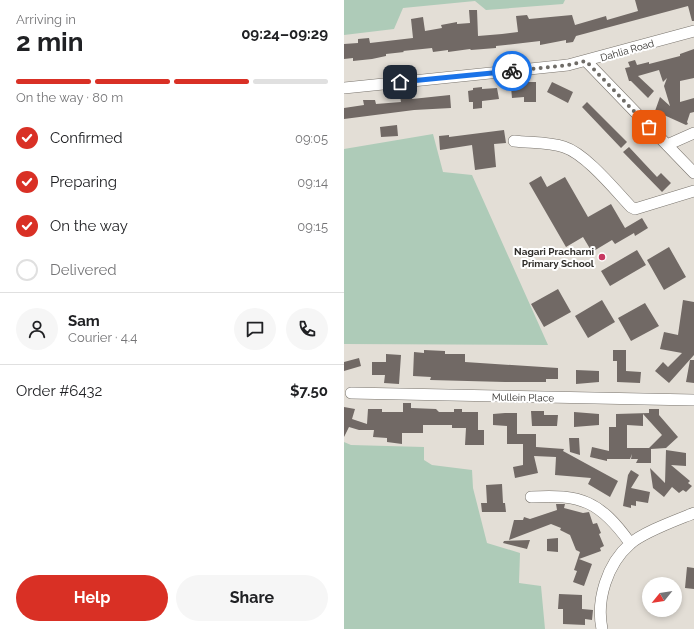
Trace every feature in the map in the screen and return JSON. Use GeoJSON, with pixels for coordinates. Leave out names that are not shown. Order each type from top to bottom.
{"type":"FeatureCollection","features":[{"type":"Feature","properties":{"kind":"street","name":"Dahlia Road"},"geometry":{"type":"LineString","coordinates":[[344,88],[568,65],[694,31]]}},
{"type":"Feature","properties":{"kind":"street"},"geometry":{"type":"LineString","coordinates":[[586,61],[694,173]]}},
{"type":"Feature","properties":{"kind":"street"},"geometry":{"type":"LineString","coordinates":[[667,145],[694,133]]}},
{"type":"Feature","properties":{"kind":"street"},"geometry":{"type":"LineString","coordinates":[[514,141],[563,147],[572,151],[583,158],[631,207],[636,209],[694,191]]}},
{"type":"Feature","properties":{"kind":"street","name":"Mullein Place"},"geometry":{"type":"LineString","coordinates":[[351,393],[694,400]]}},
{"type":"Feature","properties":{"kind":"street"},"geometry":{"type":"LineString","coordinates":[[531,497],[559,495],[585,501],[608,517],[630,544]]}},
{"type":"Feature","properties":{"kind":"street"},"geometry":{"type":"LineString","coordinates":[[602,629],[601,607],[604,584],[610,571],[630,544],[694,513]]}},
{"type":"Feature","properties":{"kind":"green space"},"geometry":{"type":"Polygon","coordinates":[[[344,0],[565,0],[563,4],[486,10],[475,1],[403,8],[394,29],[344,35],[344,0]]]}},
{"type":"Feature","properties":{"kind":"green space"},"geometry":{"type":"Polygon","coordinates":[[[433,134],[443,172],[472,175],[548,345],[344,344],[344,149],[433,134]]]}},
{"type":"Feature","properties":{"kind":"green space"},"geometry":{"type":"Polygon","coordinates":[[[344,442],[351,445],[424,447],[424,460],[432,465],[472,470],[473,488],[487,543],[520,553],[519,583],[541,586],[545,629],[344,629],[344,442]]]}},
{"type":"Feature","properties":{"kind":"building"},"geometry":{"type":"Polygon","coordinates":[[[635,0],[694,0],[694,21],[692,21],[688,6],[576,36],[573,42],[566,43],[566,40],[540,45],[540,41],[496,46],[496,48],[448,52],[448,50],[433,52],[432,48],[386,54],[386,56],[372,59],[353,61],[353,58],[344,59],[344,44],[358,43],[358,39],[369,38],[370,43],[413,38],[411,19],[423,17],[425,31],[442,28],[441,25],[457,22],[457,24],[470,23],[469,10],[477,10],[478,36],[502,34],[518,32],[516,16],[527,15],[529,19],[572,15],[575,25],[606,16],[607,20],[638,11],[635,0]]]}},
{"type":"Feature","properties":{"kind":"building"},"geometry":{"type":"Polygon","coordinates":[[[694,49],[694,78],[680,81],[680,102],[694,98],[694,112],[690,113],[687,122],[688,124],[686,125],[655,111],[660,97],[670,106],[664,86],[667,78],[663,82],[659,70],[638,76],[654,91],[648,98],[631,81],[629,81],[625,68],[630,67],[628,62],[635,60],[637,65],[649,62],[649,64],[680,56],[680,54],[694,49]]]}},
{"type":"Feature","properties":{"kind":"building"},"geometry":{"type":"Polygon","coordinates":[[[536,82],[536,102],[524,102],[524,97],[512,98],[511,87],[522,86],[522,83],[536,82]]]}},
{"type":"Feature","properties":{"kind":"building"},"geometry":{"type":"Polygon","coordinates":[[[552,82],[573,92],[568,103],[547,92],[552,82]]]}},
{"type":"Feature","properties":{"kind":"building"},"geometry":{"type":"Polygon","coordinates":[[[482,87],[482,89],[497,88],[499,99],[482,101],[482,108],[473,109],[473,102],[469,102],[468,91],[473,90],[473,88],[482,87]]]}},
{"type":"Feature","properties":{"kind":"building"},"geometry":{"type":"Polygon","coordinates":[[[411,95],[412,99],[450,95],[451,108],[414,110],[344,119],[344,108],[364,105],[363,100],[375,100],[376,104],[401,102],[400,96],[411,95]]]}},
{"type":"Feature","properties":{"kind":"building"},"geometry":{"type":"Polygon","coordinates":[[[587,102],[627,142],[621,148],[582,107],[587,102]]]}},
{"type":"Feature","properties":{"kind":"building"},"geometry":{"type":"Polygon","coordinates":[[[397,125],[398,136],[381,137],[380,127],[397,125]]]}},
{"type":"Feature","properties":{"kind":"building"},"geometry":{"type":"Polygon","coordinates":[[[504,130],[506,143],[494,144],[496,167],[475,170],[472,145],[440,150],[439,136],[449,135],[449,137],[504,130]]]}},
{"type":"Feature","properties":{"kind":"building"},"geometry":{"type":"Polygon","coordinates":[[[629,147],[657,177],[661,173],[671,183],[662,192],[623,152],[629,147]]]}},
{"type":"Feature","properties":{"kind":"building"},"geometry":{"type":"Polygon","coordinates":[[[541,176],[547,187],[565,177],[588,217],[611,204],[625,228],[642,218],[648,228],[635,236],[634,233],[615,244],[612,240],[592,252],[583,237],[566,247],[529,183],[541,176]]]}},
{"type":"Feature","properties":{"kind":"building"},"geometry":{"type":"Polygon","coordinates":[[[669,247],[686,277],[664,290],[647,260],[669,247]]]}},
{"type":"Feature","properties":{"kind":"building"},"geometry":{"type":"Polygon","coordinates":[[[637,250],[646,265],[610,286],[601,271],[637,250]]]}},
{"type":"Feature","properties":{"kind":"building"},"geometry":{"type":"Polygon","coordinates":[[[558,289],[571,312],[544,327],[531,304],[558,289]]]}},
{"type":"Feature","properties":{"kind":"building"},"geometry":{"type":"Polygon","coordinates":[[[602,300],[615,322],[588,338],[575,316],[602,300]]]}},
{"type":"Feature","properties":{"kind":"building"},"geometry":{"type":"Polygon","coordinates":[[[683,300],[694,302],[694,355],[669,383],[655,371],[663,362],[668,367],[682,353],[660,349],[664,332],[678,335],[683,300]]]}},
{"type":"Feature","properties":{"kind":"building"},"geometry":{"type":"Polygon","coordinates":[[[645,303],[659,326],[631,341],[618,318],[645,303]]]}},
{"type":"Feature","properties":{"kind":"building"},"geometry":{"type":"Polygon","coordinates":[[[424,350],[445,351],[445,354],[465,354],[465,362],[558,368],[558,379],[546,379],[546,382],[505,382],[430,380],[431,377],[413,376],[414,352],[424,353],[424,350]]]}},
{"type":"Feature","properties":{"kind":"building"},"geometry":{"type":"Polygon","coordinates":[[[613,350],[626,350],[626,371],[641,372],[640,383],[617,382],[617,361],[613,361],[613,350]]]}},
{"type":"Feature","properties":{"kind":"building"},"geometry":{"type":"Polygon","coordinates":[[[386,354],[401,355],[399,384],[384,383],[385,375],[372,375],[372,362],[386,362],[386,354]]]}},
{"type":"Feature","properties":{"kind":"building"},"geometry":{"type":"Polygon","coordinates":[[[359,358],[361,366],[344,371],[344,362],[359,358]]]}},
{"type":"Feature","properties":{"kind":"building"},"geometry":{"type":"Polygon","coordinates":[[[690,360],[694,360],[694,383],[686,382],[690,360]]]}},
{"type":"Feature","properties":{"kind":"building"},"geometry":{"type":"Polygon","coordinates":[[[576,370],[599,371],[599,382],[576,384],[576,370]]]}},
{"type":"Feature","properties":{"kind":"building"},"geometry":{"type":"Polygon","coordinates":[[[403,403],[411,403],[411,408],[436,409],[439,412],[454,412],[454,409],[462,409],[462,412],[478,412],[478,430],[484,430],[484,445],[465,445],[466,428],[452,428],[452,425],[423,425],[423,433],[402,433],[402,444],[387,442],[387,438],[373,437],[374,430],[359,430],[349,427],[344,437],[344,407],[355,409],[352,419],[367,424],[368,409],[382,409],[382,412],[403,412],[403,403]]]}},
{"type":"Feature","properties":{"kind":"building"},"geometry":{"type":"Polygon","coordinates":[[[649,409],[659,409],[659,415],[678,437],[666,448],[651,449],[651,463],[636,463],[638,459],[631,459],[632,454],[630,459],[607,459],[607,461],[590,457],[592,447],[609,451],[609,427],[616,427],[616,414],[649,413],[649,409]],[[643,414],[643,426],[627,425],[627,448],[649,448],[662,435],[643,414]]]}},
{"type":"Feature","properties":{"kind":"building"},"geometry":{"type":"Polygon","coordinates":[[[531,411],[544,411],[544,415],[558,415],[557,426],[532,426],[531,411]]]}},
{"type":"Feature","properties":{"kind":"building"},"geometry":{"type":"Polygon","coordinates":[[[574,412],[599,414],[599,425],[574,427],[574,412]]]}},
{"type":"Feature","properties":{"kind":"building"},"geometry":{"type":"Polygon","coordinates":[[[517,413],[517,434],[536,434],[536,447],[564,449],[563,451],[618,481],[610,497],[588,484],[591,478],[555,475],[556,457],[534,456],[538,473],[515,478],[513,467],[523,465],[523,444],[507,444],[507,426],[493,425],[493,414],[517,413]]]}},
{"type":"Feature","properties":{"kind":"building"},"geometry":{"type":"Polygon","coordinates":[[[569,438],[579,438],[580,455],[570,452],[569,438]]]}},
{"type":"Feature","properties":{"kind":"building"},"geometry":{"type":"Polygon","coordinates":[[[666,450],[686,453],[686,466],[671,465],[690,481],[688,483],[692,486],[686,492],[683,490],[679,493],[672,487],[664,497],[653,488],[650,468],[665,483],[666,450]]]}},
{"type":"Feature","properties":{"kind":"building"},"geometry":{"type":"Polygon","coordinates":[[[631,470],[639,475],[631,488],[650,492],[648,503],[636,501],[636,506],[631,505],[631,508],[623,506],[628,475],[631,470]]]}},
{"type":"Feature","properties":{"kind":"building"},"geometry":{"type":"Polygon","coordinates":[[[502,484],[503,503],[505,503],[506,512],[482,512],[481,503],[487,503],[486,485],[502,484]]]}},
{"type":"Feature","properties":{"kind":"building"},"geometry":{"type":"Polygon","coordinates":[[[556,504],[565,504],[564,508],[583,513],[589,512],[593,524],[597,523],[601,533],[599,534],[604,546],[600,548],[601,551],[579,559],[592,564],[584,586],[573,582],[577,571],[574,570],[580,552],[576,550],[570,535],[560,530],[561,528],[551,524],[509,540],[514,520],[523,520],[524,517],[530,519],[557,510],[556,504]]]}},
{"type":"Feature","properties":{"kind":"building"},"geometry":{"type":"Polygon","coordinates":[[[558,538],[558,552],[547,551],[547,539],[558,538]]]}},
{"type":"Feature","properties":{"kind":"building"},"geometry":{"type":"Polygon","coordinates":[[[530,540],[527,549],[503,543],[504,541],[530,540]]]}},
{"type":"Feature","properties":{"kind":"building"},"geometry":{"type":"Polygon","coordinates":[[[687,567],[694,568],[694,589],[685,588],[687,567]]]}},
{"type":"Feature","properties":{"kind":"building"},"geometry":{"type":"Polygon","coordinates":[[[559,594],[582,595],[582,609],[593,610],[592,620],[585,619],[585,625],[563,624],[563,609],[558,609],[559,594]]]}},
{"type":"Feature","properties":{"kind":"way so far"},"geometry":{"type":"LineString","coordinates":[[512,71],[568,65],[586,61],[590,67],[649,127]]}},
{"type":"Feature","properties":{"kind":"place","name":"Nagari Pracharni Primary School"},"geometry":{"type":"Point","coordinates":[602,257]}},
{"type":"Feature","properties":{"kind":"route"},"geometry":{"type":"LineString","coordinates":[[400,82],[512,71]]}}]}
